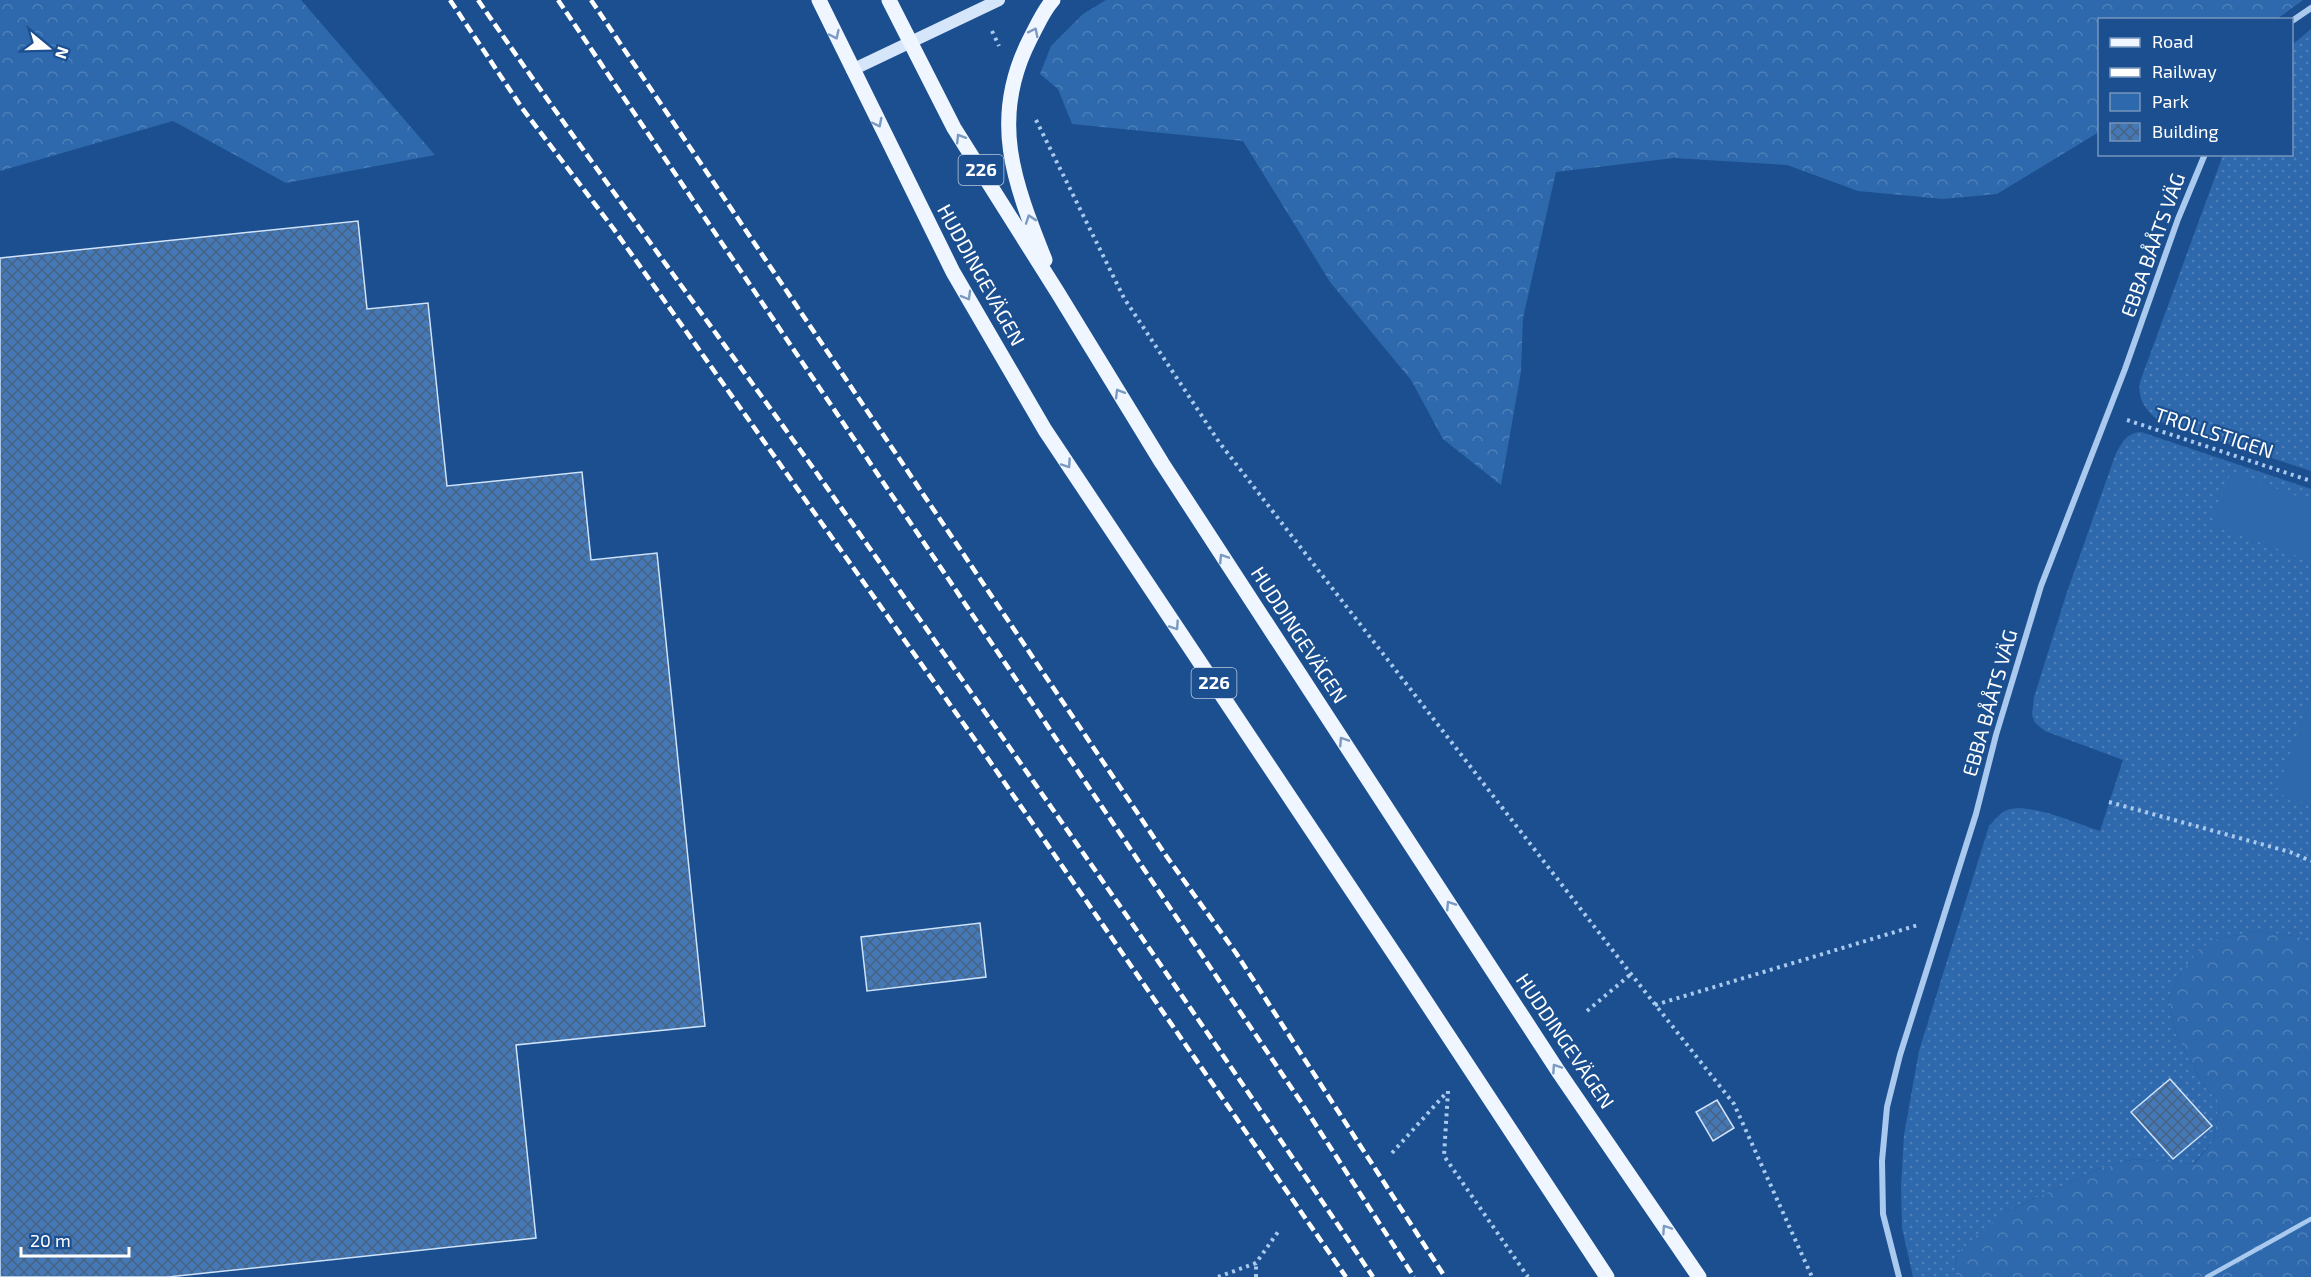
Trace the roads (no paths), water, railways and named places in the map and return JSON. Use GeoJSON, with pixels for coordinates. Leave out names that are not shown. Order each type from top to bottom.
{"type":"FeatureCollection","features":[{"type":"Feature","properties":{"kind":"main road","name":"HUDDINGEVÄGEN"},"geometry":{"type":"LineString","coordinates":[[819,0],[953,272],[1045,430],[1407,972],[1607,1277]]}},
{"type":"Feature","properties":{"kind":"main road","name":"HUDDINGEVÄGEN"},"geometry":{"type":"LineString","coordinates":[[889,0],[954,128],[1162,463],[1538,1041],[1700,1277]]}},
{"type":"Feature","properties":{"kind":"main road"},"geometry":{"type":"LineString","coordinates":[[1053,0],[1025,49],[1015,76],[1010,94],[1008,122],[1011,163],[1058,294]]}},
{"type":"Feature","properties":{"kind":"street"},"geometry":{"type":"LineString","coordinates":[[852,70],[999,0]]}},
{"type":"Feature","properties":{"kind":"street"},"geometry":{"type":"LineString","coordinates":[[2293,20],[2311,8]]}},
{"type":"Feature","properties":{"kind":"street","name":"EBBA BÅÅTS VÄG"},"geometry":{"type":"LineString","coordinates":[[1899,1277],[1883,1214],[1882,1161],[1887,1107],[1900,1055],[1976,814],[1996,735],[2041,586],[2108,414],[2178,219],[2204,156]]}},
{"type":"Feature","properties":{"kind":"lane"},"geometry":{"type":"LineString","coordinates":[[2207,1277],[2311,1219]]}},
{"type":"Feature","properties":{"kind":"railway"},"geometry":{"type":"LineString","coordinates":[[450,0],[522,108],[613,228],[973,737],[1346,1277]]}},
{"type":"Feature","properties":{"kind":"railway"},"geometry":{"type":"LineString","coordinates":[[478,0],[953,667],[1165,971],[1373,1277]]}},
{"type":"Feature","properties":{"kind":"railway"},"geometry":{"type":"LineString","coordinates":[[558,0],[1303,1105],[1414,1277]]}},
{"type":"Feature","properties":{"kind":"railway"},"geometry":{"type":"LineString","coordinates":[[591,0],[1167,857],[1236,953],[1445,1277]]}}]}
